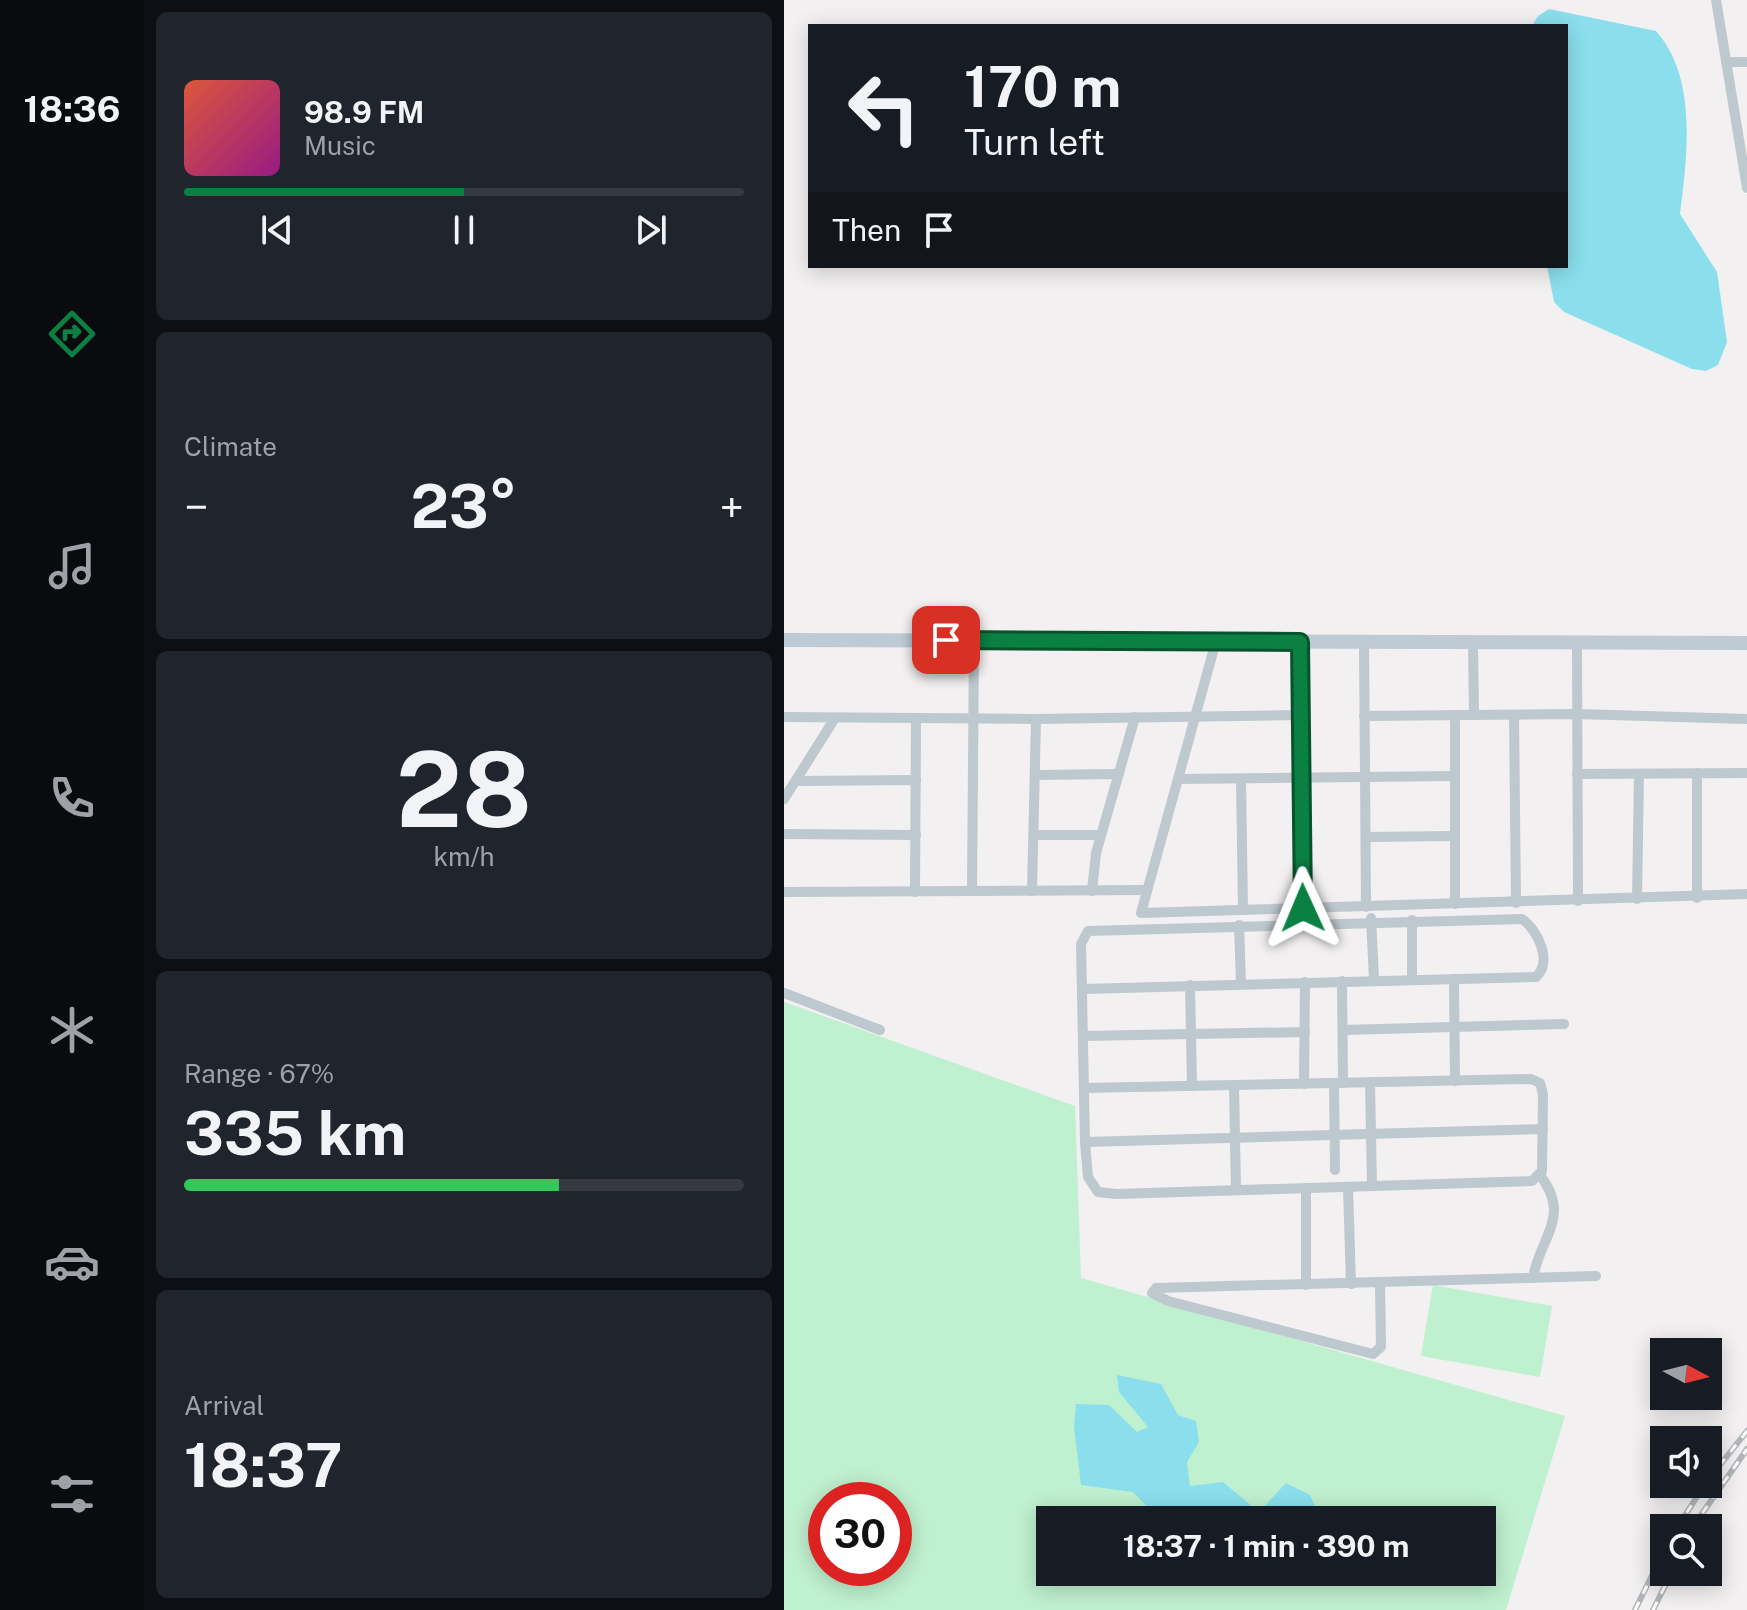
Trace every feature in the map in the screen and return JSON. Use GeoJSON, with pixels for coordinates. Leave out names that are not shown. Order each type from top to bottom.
{"type":"FeatureCollection","features":[{"type":"Feature","properties":{"kind":"street"},"geometry":{"type":"LineString","coordinates":[[1716,0],[1744,152],[1747,188]]}},
{"type":"Feature","properties":{"kind":"street"},"geometry":{"type":"LineString","coordinates":[[1726,62],[1747,62]]}},
{"type":"Feature","properties":{"kind":"street"},"geometry":{"type":"LineString","coordinates":[[784,640],[1747,643]]}},
{"type":"Feature","properties":{"kind":"street"},"geometry":{"type":"LineString","coordinates":[[972,891],[974,640]]}},
{"type":"Feature","properties":{"kind":"street"},"geometry":{"type":"LineString","coordinates":[[1216,641],[1141,913],[1697,898],[1747,894]]}},
{"type":"Feature","properties":{"kind":"street"},"geometry":{"type":"LineString","coordinates":[[1300,642],[1303,908]]}},
{"type":"Feature","properties":{"kind":"street"},"geometry":{"type":"LineString","coordinates":[[1364,642],[1368,906],[1374,980]]}},
{"type":"Feature","properties":{"kind":"street"},"geometry":{"type":"LineString","coordinates":[[1473,643],[1474,715]]}},
{"type":"Feature","properties":{"kind":"street"},"geometry":{"type":"LineString","coordinates":[[1577,643],[1578,901]]}},
{"type":"Feature","properties":{"kind":"street"},"geometry":{"type":"LineString","coordinates":[[1364,716],[1577,714],[1747,719]]}},
{"type":"Feature","properties":{"kind":"street"},"geometry":{"type":"LineString","coordinates":[[784,717],[1036,719],[1300,715]]}},
{"type":"Feature","properties":{"kind":"street"},"geometry":{"type":"LineString","coordinates":[[1455,715],[1455,904]]}},
{"type":"Feature","properties":{"kind":"street"},"geometry":{"type":"LineString","coordinates":[[1514,715],[1516,903]]}},
{"type":"Feature","properties":{"kind":"street"},"geometry":{"type":"LineString","coordinates":[[1092,891],[1094,862],[1135,717]]}},
{"type":"Feature","properties":{"kind":"street"},"geometry":{"type":"LineString","coordinates":[[784,799],[835,718]]}},
{"type":"Feature","properties":{"kind":"street"},"geometry":{"type":"LineString","coordinates":[[915,892],[916,718]]}},
{"type":"Feature","properties":{"kind":"street"},"geometry":{"type":"LineString","coordinates":[[1032,891],[1036,719]]}},
{"type":"Feature","properties":{"kind":"street"},"geometry":{"type":"LineString","coordinates":[[1697,773],[1697,898]]}},
{"type":"Feature","properties":{"kind":"street"},"geometry":{"type":"LineString","coordinates":[[1577,774],[1747,773]]}},
{"type":"Feature","properties":{"kind":"street"},"geometry":{"type":"LineString","coordinates":[[1035,775],[1119,774]]}},
{"type":"Feature","properties":{"kind":"street"},"geometry":{"type":"LineString","coordinates":[[1637,899],[1639,774]]}},
{"type":"Feature","properties":{"kind":"street"},"geometry":{"type":"LineString","coordinates":[[1178,779],[1455,776]]}},
{"type":"Feature","properties":{"kind":"street"},"geometry":{"type":"LineString","coordinates":[[1241,779],[1243,910]]}},
{"type":"Feature","properties":{"kind":"street"},"geometry":{"type":"LineString","coordinates":[[796,781],[916,780]]}},
{"type":"Feature","properties":{"kind":"street"},"geometry":{"type":"LineString","coordinates":[[784,834],[916,835]]}},
{"type":"Feature","properties":{"kind":"street"},"geometry":{"type":"LineString","coordinates":[[1034,835],[1101,835]]}},
{"type":"Feature","properties":{"kind":"street"},"geometry":{"type":"LineString","coordinates":[[1366,837],[1455,836]]}},
{"type":"Feature","properties":{"kind":"street"},"geometry":{"type":"LineString","coordinates":[[784,892],[1147,890]]}},
{"type":"Feature","properties":{"kind":"street"},"geometry":{"type":"LineString","coordinates":[[1083,989],[1536,977],[1543,965],[1539,939],[1527,923],[1515,916],[1092,929],[1082,937],[1085,1142],[1088,1177],[1094,1188],[1103,1193],[1532,1181],[1540,1175]]}},
{"type":"Feature","properties":{"kind":"street"},"geometry":{"type":"LineString","coordinates":[[1412,920],[1412,978]]}},
{"type":"Feature","properties":{"kind":"street"},"geometry":{"type":"LineString","coordinates":[[1239,925],[1241,983]]}},
{"type":"Feature","properties":{"kind":"street"},"geometry":{"type":"LineString","coordinates":[[1454,979],[1455,1081]]}},
{"type":"Feature","properties":{"kind":"street"},"geometry":{"type":"LineString","coordinates":[[1335,1170],[1334,1136],[1343,1030],[1342,981]]}},
{"type":"Feature","properties":{"kind":"street"},"geometry":{"type":"LineString","coordinates":[[1304,1084],[1305,982]]}},
{"type":"Feature","properties":{"kind":"street"},"geometry":{"type":"LineString","coordinates":[[1190,985],[1192,1086]]}},
{"type":"Feature","properties":{"kind":"street"},"geometry":{"type":"LineString","coordinates":[[784,993],[880,1030]]}},
{"type":"Feature","properties":{"kind":"street"},"geometry":{"type":"LineString","coordinates":[[1343,1030],[1564,1024]]}},
{"type":"Feature","properties":{"kind":"street"},"geometry":{"type":"LineString","coordinates":[[1083,1036],[1305,1032]]}},
{"type":"Feature","properties":{"kind":"street"},"geometry":{"type":"LineString","coordinates":[[1084,1088],[1536,1080],[1543,1094],[1540,1175],[1554,1196],[1554,1225],[1536,1262],[1533,1278]]}},
{"type":"Feature","properties":{"kind":"street"},"geometry":{"type":"LineString","coordinates":[[1370,1082],[1372,1186]]}},
{"type":"Feature","properties":{"kind":"street"},"geometry":{"type":"LineString","coordinates":[[1234,1086],[1236,1190]]}},
{"type":"Feature","properties":{"kind":"street"},"geometry":{"type":"LineString","coordinates":[[1085,1142],[1543,1129]]}},
{"type":"Feature","properties":{"kind":"street"},"geometry":{"type":"LineString","coordinates":[[1348,1187],[1351,1284]]}},
{"type":"Feature","properties":{"kind":"street"},"geometry":{"type":"LineString","coordinates":[[1306,1188],[1306,1285]]}},
{"type":"Feature","properties":{"kind":"street"},"geometry":{"type":"LineString","coordinates":[[1380,1283],[1381,1347],[1373,1354],[1168,1301],[1152,1293],[1156,1288],[1596,1276]]}},
{"type":"Feature","properties":{"kind":"green space"},"geometry":{"type":"Polygon","coordinates":[[[784,1002],[1075,1106],[1081,1278],[1565,1416],[1506,1610],[784,1610],[784,1002]]]}},
{"type":"Feature","properties":{"kind":"green space"},"geometry":{"type":"Polygon","coordinates":[[[1433,1285],[1552,1306],[1540,1377],[1421,1356],[1433,1285]]]}},
{"type":"Feature","properties":{"kind":"water"},"geometry":{"type":"Polygon","coordinates":[[[1549,9],[1656,31],[1669,50],[1684,95],[1686,119],[1687,143],[1680,214],[1717,272],[1727,342],[1718,365],[1706,371],[1692,369],[1564,312],[1554,302],[1547,268],[1568,268],[1568,24],[1533,24],[1538,16],[1549,9]]]}},
{"type":"Feature","properties":{"kind":"water"},"geometry":{"type":"Polygon","coordinates":[[[1117,1375],[1161,1384],[1178,1415],[1196,1421],[1199,1442],[1187,1462],[1190,1486],[1223,1482],[1252,1506],[1146,1506],[1133,1492],[1081,1485],[1074,1427],[1076,1404],[1109,1405],[1137,1432],[1148,1427],[1119,1392],[1117,1375]]]}},
{"type":"Feature","properties":{"kind":"water"},"geometry":{"type":"Polygon","coordinates":[[[1286,1483],[1310,1495],[1315,1506],[1265,1506],[1286,1483]]]}},
{"type":"Feature","properties":{"kind":"railway"},"geometry":{"type":"LineString","coordinates":[[1722,1462],[1747,1431]]}},
{"type":"Feature","properties":{"kind":"railway"},"geometry":{"type":"LineString","coordinates":[[1702,1514],[1747,1449]]}},
{"type":"Feature","properties":{"kind":"railway"},"geometry":{"type":"LineString","coordinates":[[1686,1514],[1696,1498]]}},
{"type":"Feature","properties":{"kind":"railway"},"geometry":{"type":"LineString","coordinates":[[1635,1610],[1650,1579]]}},
{"type":"Feature","properties":{"kind":"railway"},"geometry":{"type":"LineString","coordinates":[[1653,1610],[1665,1586]]}},
{"type":"Feature","properties":{"kind":"route"},"geometry":{"type":"LineString","coordinates":[[946,640],[1300,642],[1303,908]]}}]}
